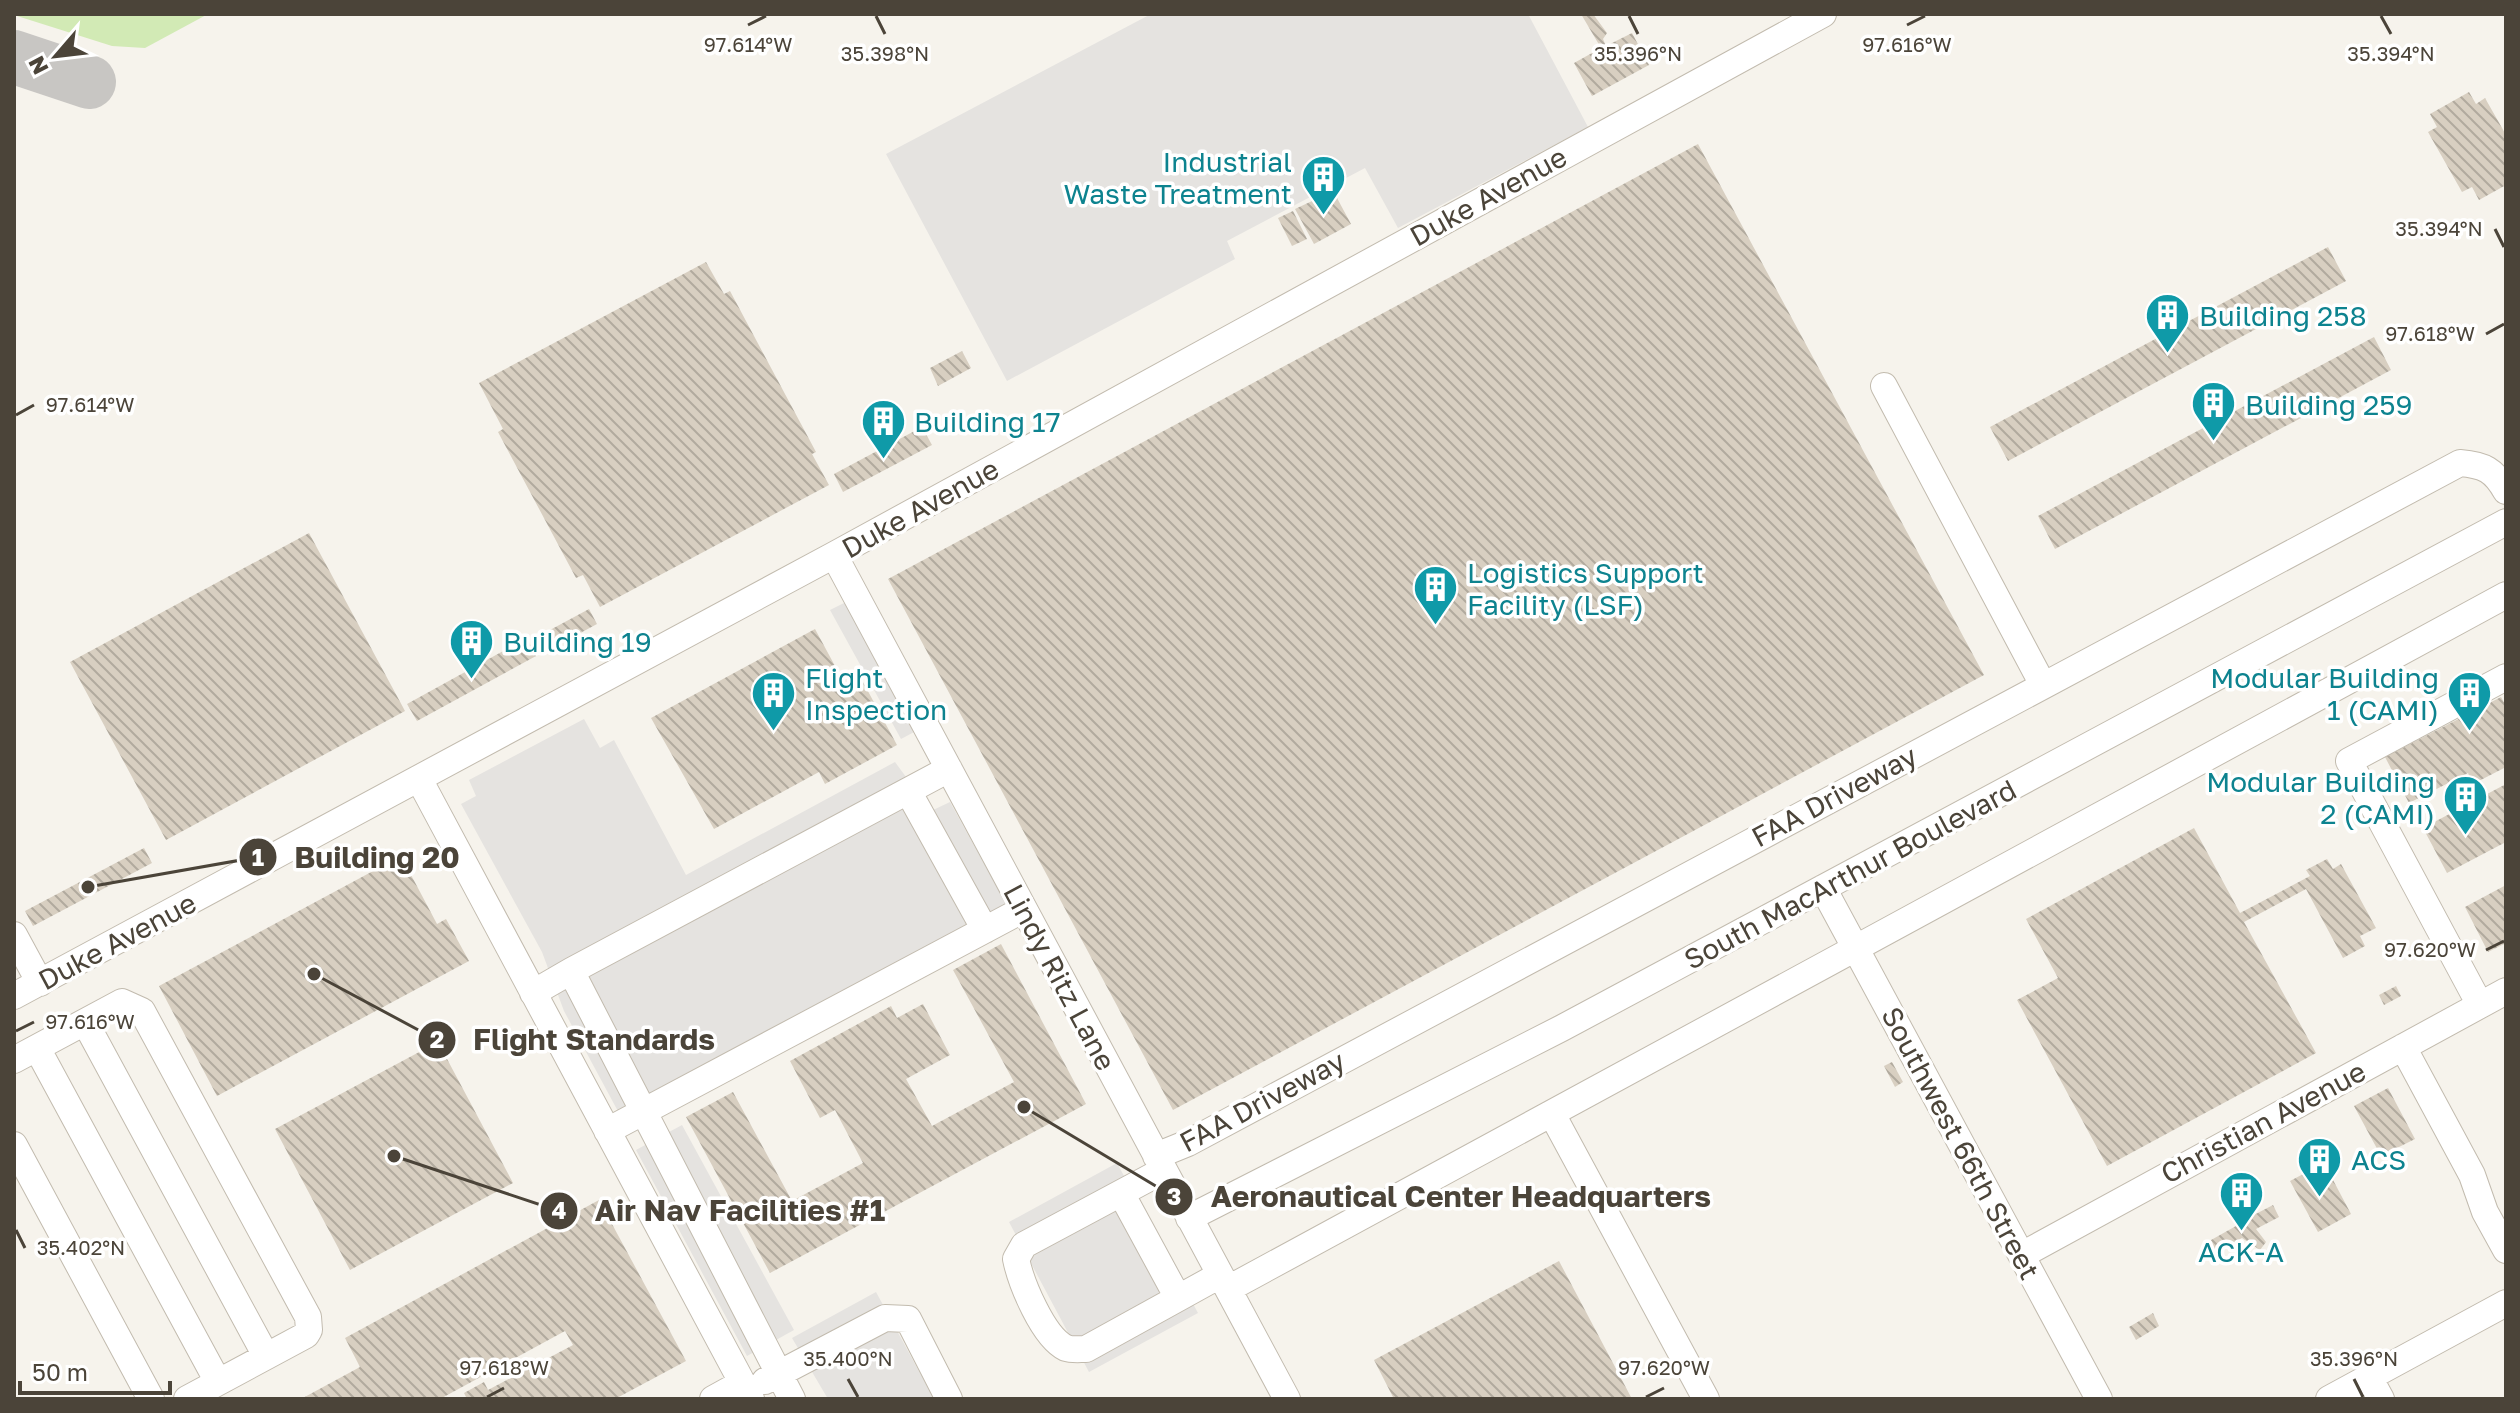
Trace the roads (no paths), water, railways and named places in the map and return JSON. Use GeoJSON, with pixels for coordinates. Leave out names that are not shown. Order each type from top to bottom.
{"type":"FeatureCollection","features":[{"type":"Feature","properties":{"kind":"street","name":"Duke Avenue"},"geometry":{"type":"LineString","coordinates":[[14,996],[834,555],[1823,14]]}},
{"type":"Feature","properties":{"kind":"street"},"geometry":{"type":"LineString","coordinates":[[1884,386],[2043,685]]}},
{"type":"Feature","properties":{"kind":"street","name":"FAA Driveway"},"geometry":{"type":"LineString","coordinates":[[2506,491],[2496,473],[2478,465],[2460,463],[1188,1143],[1121,1193],[1024,1245],[1016,1259],[1020,1280],[1053,1338],[1069,1349],[1086,1349],[1178,1298],[1224,1282],[1552,1114],[2506,595]]}},
{"type":"Feature","properties":{"kind":"street","name":"South MacArthur Boulevard"},"geometry":{"type":"LineString","coordinates":[[1189,1218],[1562,1028],[2506,522]]}},
{"type":"Feature","properties":{"kind":"street","name":"Lindy Ritz Lane"},"geometry":{"type":"LineString","coordinates":[[834,555],[1287,1399]]}},
{"type":"Feature","properties":{"kind":"street"},"geometry":{"type":"LineString","coordinates":[[2480,1005],[2349,761],[2506,677]]}},
{"type":"Feature","properties":{"kind":"street"},"geometry":{"type":"LineString","coordinates":[[533,993],[949,769]]}},
{"type":"Feature","properties":{"kind":"street"},"geometry":{"type":"LineString","coordinates":[[419,779],[747,1391]]}},
{"type":"Feature","properties":{"kind":"street"},"geometry":{"type":"LineString","coordinates":[[908,791],[985,930]]}},
{"type":"Feature","properties":{"kind":"street","name":"Southwest 66th Street"},"geometry":{"type":"LineString","coordinates":[[1823,888],[2099,1399]]}},
{"type":"Feature","properties":{"kind":"street"},"geometry":{"type":"LineString","coordinates":[[607,1131],[647,1113],[1024,909]]}},
{"type":"Feature","properties":{"kind":"street"},"geometry":{"type":"LineString","coordinates":[[14,935],[40,983]]}},
{"type":"Feature","properties":{"kind":"street"},"geometry":{"type":"LineString","coordinates":[[571,971],[792,1399]]}},
{"type":"Feature","properties":{"kind":"street","name":"Christian Avenue"},"geometry":{"type":"LineString","coordinates":[[2022,1255],[2506,991]]}},
{"type":"Feature","properties":{"kind":"street"},"geometry":{"type":"LineString","coordinates":[[187,1399],[306,1335],[309,1330],[308,1317],[142,1011],[122,1002],[25,1054],[218,1382]]}},
{"type":"Feature","properties":{"kind":"street"},"geometry":{"type":"LineString","coordinates":[[85,1022],[266,1356]]}},
{"type":"Feature","properties":{"kind":"street"},"geometry":{"type":"LineString","coordinates":[[2403,1047],[2472,1175],[2485,1212],[2506,1250]]}},
{"type":"Feature","properties":{"kind":"street"},"geometry":{"type":"LineString","coordinates":[[1552,1114],[1576,1136],[1706,1399]]}},
{"type":"Feature","properties":{"kind":"street"},"geometry":{"type":"LineString","coordinates":[[14,1145],[151,1399]]}},
{"type":"Feature","properties":{"kind":"street"},"geometry":{"type":"LineString","coordinates":[[1121,1193],[1178,1298]]}},
{"type":"Feature","properties":{"kind":"street"},"geometry":{"type":"LineString","coordinates":[[2329,1399],[2375,1388],[2506,1303]]}},
{"type":"Feature","properties":{"kind":"street"},"geometry":{"type":"LineString","coordinates":[[713,1399],[747,1391],[885,1318],[896,1317],[908,1319],[949,1399]]}},
{"type":"Feature","properties":{"kind":"place","name":"Industrial Waste Treatment"},"geometry":{"type":"Point","coordinates":[1323,216]}},
{"type":"Feature","properties":{"kind":"place","name":"Building 258"},"geometry":{"type":"Point","coordinates":[2168,354]}},
{"type":"Feature","properties":{"kind":"place","name":"Building 259"},"geometry":{"type":"Point","coordinates":[2214,443]}},
{"type":"Feature","properties":{"kind":"place","name":"Building 17"},"geometry":{"type":"Point","coordinates":[883,460]}},
{"type":"Feature","properties":{"kind":"place","name":"Logistics Support Facility (LSF)"},"geometry":{"type":"Point","coordinates":[1436,627]}},
{"type":"Feature","properties":{"kind":"place","name":"Building 19"},"geometry":{"type":"Point","coordinates":[472,680]}},
{"type":"Feature","properties":{"kind":"place","name":"Flight Inspection"},"geometry":{"type":"Point","coordinates":[774,732]}},
{"type":"Feature","properties":{"kind":"place","name":"Modular Building 1 (CAMI)"},"geometry":{"type":"Point","coordinates":[2470,732]}},
{"type":"Feature","properties":{"kind":"place","name":"Modular Building 2 (CAMI)"},"geometry":{"type":"Point","coordinates":[2466,836]}},
{"type":"Feature","properties":{"kind":"place","name":"Building 20"},"geometry":{"type":"Point","coordinates":[88,887]}},
{"type":"Feature","properties":{"kind":"place","name":"Flight Standards"},"geometry":{"type":"Point","coordinates":[314,974]}},
{"type":"Feature","properties":{"kind":"place","name":"Aeronautical Center Headquarters"},"geometry":{"type":"Point","coordinates":[1024,1107]}},
{"type":"Feature","properties":{"kind":"place","name":"Air Nav Facilities #1"},"geometry":{"type":"Point","coordinates":[394,1156]}},
{"type":"Feature","properties":{"kind":"place","name":"ACS"},"geometry":{"type":"Point","coordinates":[2320,1198]}},
{"type":"Feature","properties":{"kind":"place","name":"ACK-A"},"geometry":{"type":"Point","coordinates":[2241,1233]}}]}
